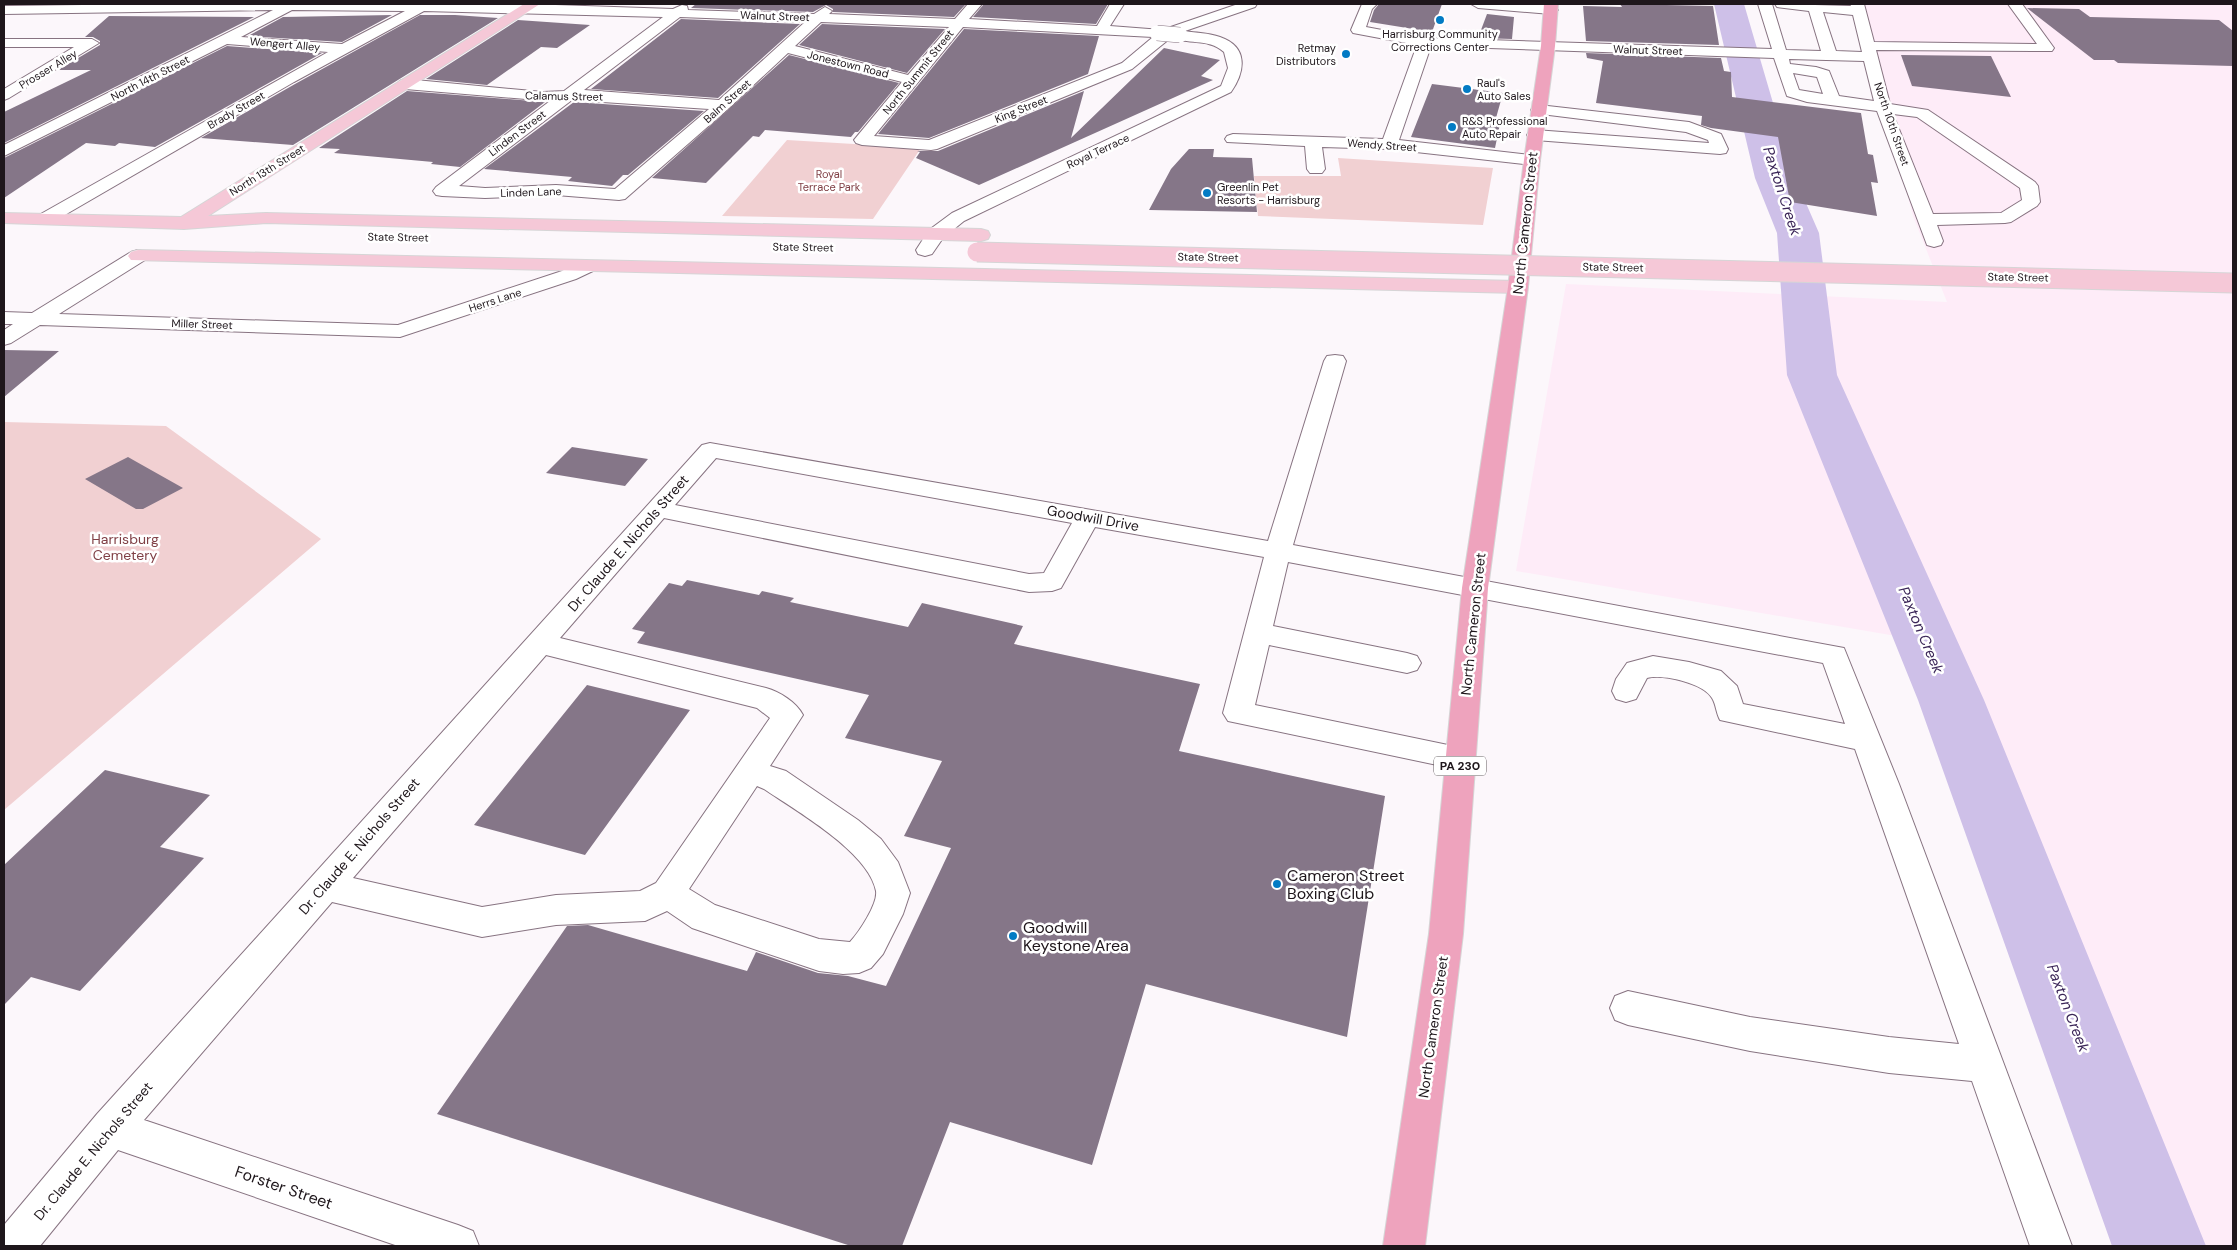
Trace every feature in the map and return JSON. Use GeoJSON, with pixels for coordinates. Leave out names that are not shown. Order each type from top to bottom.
{"type":"FeatureCollection","features":[{"type":"Feature","properties":{"kind":"highway","name":"North Cameron Street"},"geometry":{"type":"LineString","coordinates":[[1404,1246],[1446,934],[1475,588],[1518,287],[1535,135],[1548,46],[1551,7]]}},
{"type":"Feature","properties":{"kind":"main road","name":"North 13th Street"},"geometry":{"type":"LineString","coordinates":[[138,256],[184,223],[530,6]]}},
{"type":"Feature","properties":{"kind":"main road","name":"State Street"},"geometry":{"type":"LineString","coordinates":[[4,218],[184,223],[266,218],[936,234],[979,244],[2233,283]]}},
{"type":"Feature","properties":{"kind":"main road","name":"State Street"},"geometry":{"type":"LineString","coordinates":[[184,223],[247,233],[925,250],[979,244],[2233,266]]}},
{"type":"Feature","properties":{"kind":"main road","name":"State Street"},"geometry":{"type":"LineString","coordinates":[[138,256],[1518,287]]}},
{"type":"Feature","properties":{"kind":"street","name":"Balm Street"},"geometry":{"type":"LineString","coordinates":[[619,195],[723,105],[833,4]]}},
{"type":"Feature","properties":{"kind":"street","name":"North Summit Street"},"geometry":{"type":"LineString","coordinates":[[862,140],[975,4]]}},
{"type":"Feature","properties":{"kind":"street"},"geometry":{"type":"LineString","coordinates":[[1102,29],[1117,4]]}},
{"type":"Feature","properties":{"kind":"street"},"geometry":{"type":"LineString","coordinates":[[1168,34],[1250,4]]}},
{"type":"Feature","properties":{"kind":"street","name":"Walnut Street"},"geometry":{"type":"LineString","coordinates":[[1370,4],[1366,7],[1358,30],[1425,42],[1758,54],[1782,61],[1870,52],[2048,48],[2015,4]]}},
{"type":"Feature","properties":{"kind":"street"},"geometry":{"type":"LineString","coordinates":[[1478,4],[1551,7]]}},
{"type":"Feature","properties":{"kind":"street"},"geometry":{"type":"LineString","coordinates":[[1765,4],[1792,92],[1807,97],[1922,113],[2029,186],[2031,202],[2005,218],[1980,220],[1926,219]]}},
{"type":"Feature","properties":{"kind":"street"},"geometry":{"type":"LineString","coordinates":[[1782,4],[1815,7],[1858,7]]}},
{"type":"Feature","properties":{"kind":"street","name":"Walnut Street"},"geometry":{"type":"LineString","coordinates":[[4,10],[47,6],[294,5],[683,8],[818,18],[1102,29],[1216,40]]}},
{"type":"Feature","properties":{"kind":"street","name":"North 14th Street"},"geometry":{"type":"LineString","coordinates":[[4,151],[294,5]]}},
{"type":"Feature","properties":{"kind":"street"},"geometry":{"type":"LineString","coordinates":[[12,29],[47,6]]}},
{"type":"Feature","properties":{"kind":"street","name":"Brady Street"},"geometry":{"type":"LineString","coordinates":[[45,218],[344,49],[425,6]]}},
{"type":"Feature","properties":{"kind":"street"},"geometry":{"type":"LineString","coordinates":[[1815,7],[1830,56]]}},
{"type":"Feature","properties":{"kind":"street","name":"North 10th Street"},"geometry":{"type":"LineString","coordinates":[[1858,7],[1883,107],[1934,241]]}},
{"type":"Feature","properties":{"kind":"street","name":"Linden Street"},"geometry":{"type":"LineString","coordinates":[[442,191],[683,8]]}},
{"type":"Feature","properties":{"kind":"street","name":"King Street"},"geometry":{"type":"LineString","coordinates":[[862,140],[931,145],[1127,66],[1168,34]]}},
{"type":"Feature","properties":{"kind":"street","name":"Wengert Alley"},"geometry":{"type":"LineString","coordinates":[[225,40],[344,49]]}},
{"type":"Feature","properties":{"kind":"street","name":"Royal Terrace"},"geometry":{"type":"LineString","coordinates":[[925,250],[936,234],[958,217],[1226,90],[1234,80],[1236,67],[1234,57],[1227,47],[1216,40]]}},
{"type":"Feature","properties":{"kind":"street"},"geometry":{"type":"LineString","coordinates":[[1389,144],[1425,42]]}},
{"type":"Feature","properties":{"kind":"street","name":"Prosser Alley"},"geometry":{"type":"LineString","coordinates":[[4,43],[92,43],[4,95]]}},
{"type":"Feature","properties":{"kind":"street","name":"Jonestown Road"},"geometry":{"type":"LineString","coordinates":[[785,48],[912,80]]}},
{"type":"Feature","properties":{"kind":"street"},"geometry":{"type":"LineString","coordinates":[[1782,61],[1824,74],[1833,100]]}},
{"type":"Feature","properties":{"kind":"street","name":"Calamus Street"},"geometry":{"type":"LineString","coordinates":[[405,84],[543,96],[583,95],[723,105]]}},
{"type":"Feature","properties":{"kind":"street"},"geometry":{"type":"LineString","coordinates":[[1535,135],[1720,149],[1715,137],[1689,127],[1539,110]]}},
{"type":"Feature","properties":{"kind":"street","name":"Wendy Street"},"geometry":{"type":"LineString","coordinates":[[1232,139],[1389,144],[1532,160]]}},
{"type":"Feature","properties":{"kind":"street"},"geometry":{"type":"LineString","coordinates":[[1313,142],[1316,169]]}},
{"type":"Feature","properties":{"kind":"street","name":"Linden Lane"},"geometry":{"type":"LineString","coordinates":[[442,191],[492,193],[556,190],[619,195]]}},
{"type":"Feature","properties":{"kind":"street","name":"North 13th Street"},"geometry":{"type":"LineString","coordinates":[[4,340],[138,256]]}},
{"type":"Feature","properties":{"kind":"street","name":"Herrs Lane"},"geometry":{"type":"LineString","coordinates":[[400,331],[569,275],[588,266]]}},
{"type":"Feature","properties":{"kind":"street","name":"Miller Street"},"geometry":{"type":"LineString","coordinates":[[4,318],[400,331]]}},
{"type":"Feature","properties":{"kind":"street"},"geometry":{"type":"LineString","coordinates":[[1335,361],[1278,551],[1238,713],[1461,758]]}},
{"type":"Feature","properties":{"kind":"street","name":"Goodwill Drive"},"geometry":{"type":"LineString","coordinates":[[710,450],[1278,551],[1834,655],[1866,740]]}},
{"type":"Feature","properties":{"kind":"street","name":"Dr. Claude E. Nichols Street"},"geometry":{"type":"LineString","coordinates":[[12,1246],[111,1128],[710,450]]}},
{"type":"Feature","properties":{"kind":"street"},"geometry":{"type":"LineString","coordinates":[[657,509],[1029,583],[1052,582],[1088,517]]}},
{"type":"Feature","properties":{"kind":"street"},"geometry":{"type":"LineString","coordinates":[[1258,633],[1407,663]]}},
{"type":"Feature","properties":{"kind":"street"},"geometry":{"type":"LineString","coordinates":[[324,886],[482,922],[556,910],[645,906],[668,893],[788,716],[766,699],[539,643]]}},
{"type":"Feature","properties":{"kind":"street"},"geometry":{"type":"LineString","coordinates":[[1626,691],[1630,679],[1636,670],[1654,666],[1689,672],[1711,679],[1722,689],[1727,694],[1730,712],[1866,740],[2051,1246]]}},
{"type":"Feature","properties":{"kind":"street"},"geometry":{"type":"LineString","coordinates":[[668,893],[704,917],[819,955],[843,958],[859,957],[871,943],[886,914],[893,893],[886,872],[869,849],[847,829],[776,780],[750,771]]}},
{"type":"Feature","properties":{"kind":"street"},"geometry":{"type":"LineString","coordinates":[[1628,1008],[1750,1034],[1889,1055],[1984,1064]]}},
{"type":"Feature","properties":{"kind":"street","name":"Forster Street"},"geometry":{"type":"LineString","coordinates":[[111,1128],[458,1246]]}},
{"type":"Feature","properties":{"kind":"shaded area"},"geometry":{"type":"Polygon","coordinates":[[[1857,4],[2233,4],[2233,1246],[2181,1246],[1931,642],[1516,571],[1566,284],[1947,302],[1913,216],[1857,4]]]}},
{"type":"Feature","properties":{"kind":"green space","name":"Royal Terrace Park"},"geometry":{"type":"Polygon","coordinates":[[[787,140],[921,148],[873,219],[722,216],[787,140]]]}},
{"type":"Feature","properties":{"kind":"green space"},"geometry":{"type":"Polygon","coordinates":[[[1338,158],[1493,168],[1483,225],[1258,216],[1254,176],[1341,176],[1338,158]]]}},
{"type":"Feature","properties":{"kind":"green space","name":"Harrisburg Cemetery"},"geometry":{"type":"Polygon","coordinates":[[[4,422],[166,426],[321,539],[4,810],[4,422]]]}},
{"type":"Feature","properties":{"kind":"building"},"geometry":{"type":"Polygon","coordinates":[[[696,4],[966,4],[954,17],[833,12],[833,9],[826,5],[813,12],[691,8],[696,4]]]}},
{"type":"Feature","properties":{"kind":"building"},"geometry":{"type":"Polygon","coordinates":[[[984,4],[1108,4],[1096,24],[973,17],[984,4]]]}},
{"type":"Feature","properties":{"kind":"building"},"geometry":{"type":"Polygon","coordinates":[[[1379,4],[1442,4],[1432,32],[1370,22],[1374,10],[1379,4]]]}},
{"type":"Feature","properties":{"kind":"building"},"geometry":{"type":"Polygon","coordinates":[[[1620,4],[1713,6],[1719,45],[1586,41],[1583,6],[1622,7],[1620,4]]]}},
{"type":"Feature","properties":{"kind":"building"},"geometry":{"type":"Polygon","coordinates":[[[2027,8],[2079,9],[2090,17],[2219,20],[2233,31],[2233,66],[2118,63],[2114,60],[2094,60],[2027,8]]]}},
{"type":"Feature","properties":{"kind":"building"},"geometry":{"type":"Polygon","coordinates":[[[1487,14],[1514,17],[1512,39],[1478,38],[1487,14]]]}},
{"type":"Feature","properties":{"kind":"building"},"geometry":{"type":"Polygon","coordinates":[[[392,15],[342,42],[248,36],[283,17],[392,15]]]}},
{"type":"Feature","properties":{"kind":"building"},"geometry":{"type":"Polygon","coordinates":[[[420,15],[498,18],[293,145],[201,138],[295,84],[420,15]]]}},
{"type":"Feature","properties":{"kind":"building"},"geometry":{"type":"Polygon","coordinates":[[[109,16],[254,17],[4,143],[4,112],[91,70],[58,70],[100,45],[100,41],[93,37],[85,37],[109,16]]]}},
{"type":"Feature","properties":{"kind":"building"},"geometry":{"type":"Polygon","coordinates":[[[681,19],[800,24],[718,98],[591,89],[681,19]]]}},
{"type":"Feature","properties":{"kind":"building"},"geometry":{"type":"Polygon","coordinates":[[[518,20],[590,25],[557,48],[541,47],[487,85],[426,79],[518,20]]]}},
{"type":"Feature","properties":{"kind":"building"},"geometry":{"type":"Polygon","coordinates":[[[822,24],[945,29],[907,73],[799,45],[822,24]]]}},
{"type":"Feature","properties":{"kind":"building"},"geometry":{"type":"Polygon","coordinates":[[[964,29],[1099,36],[1088,74],[929,138],[878,134],[964,29]]]}},
{"type":"Feature","properties":{"kind":"building"},"geometry":{"type":"Polygon","coordinates":[[[227,46],[322,53],[155,147],[119,143],[115,146],[86,143],[4,198],[4,158],[227,46]]]}},
{"type":"Feature","properties":{"kind":"building"},"geometry":{"type":"Polygon","coordinates":[[[1164,48],[1220,60],[1201,76],[1213,80],[979,185],[916,158],[920,152],[917,151],[938,151],[1084,91],[1071,138],[1164,48]]]}},
{"type":"Feature","properties":{"kind":"building"},"geometry":{"type":"Polygon","coordinates":[[[1586,53],[1721,58],[1724,71],[1731,72],[1732,97],[1861,113],[1868,154],[1873,155],[1878,183],[1871,182],[1877,216],[1790,202],[1778,137],[1711,128],[1701,125],[1702,116],[1596,103],[1603,61],[1587,58],[1586,53]]]}},
{"type":"Feature","properties":{"kind":"building"},"geometry":{"type":"Polygon","coordinates":[[[789,55],[899,83],[858,132],[855,132],[851,137],[765,130],[759,137],[753,136],[706,183],[652,178],[789,55]]]}},
{"type":"Feature","properties":{"kind":"building"},"geometry":{"type":"Polygon","coordinates":[[[1901,55],[1991,56],[2011,97],[1912,86],[1901,55]]]}},
{"type":"Feature","properties":{"kind":"building"},"geometry":{"type":"Polygon","coordinates":[[[1432,84],[1503,93],[1496,118],[1501,119],[1495,148],[1411,137],[1432,84]]]}},
{"type":"Feature","properties":{"kind":"building"},"geometry":{"type":"Polygon","coordinates":[[[407,91],[545,102],[460,167],[431,164],[433,162],[334,153],[340,149],[319,148],[407,91]]]}},
{"type":"Feature","properties":{"kind":"building"},"geometry":{"type":"Polygon","coordinates":[[[574,102],[704,111],[628,175],[623,175],[612,186],[568,181],[572,177],[484,169],[574,102]]]}},
{"type":"Feature","properties":{"kind":"building","name":"Greenlin Pet Resorts - Harrisburg"},"geometry":{"type":"Polygon","coordinates":[[[1189,149],[1214,149],[1213,157],[1252,158],[1257,212],[1149,210],[1171,169],[1189,149]]]}},
{"type":"Feature","properties":{"kind":"building"},"geometry":{"type":"Polygon","coordinates":[[[4,350],[59,351],[4,397],[4,350]]]}},
{"type":"Feature","properties":{"kind":"building"},"geometry":{"type":"Polygon","coordinates":[[[572,447],[648,459],[625,486],[546,473],[572,447]]]}},
{"type":"Feature","properties":{"kind":"building"},"geometry":{"type":"Polygon","coordinates":[[[128,457],[183,488],[143,509],[136,509],[85,479],[128,457]]]}},
{"type":"Feature","properties":{"kind":"building","name":"Goodwill Keystone Area"},"geometry":{"type":"Polygon","coordinates":[[[687,580],[759,595],[762,591],[794,598],[790,602],[908,627],[922,603],[1023,626],[1014,644],[1200,684],[1179,751],[1385,796],[1347,1037],[1146,984],[1092,1165],[950,1122],[902,1246],[851,1246],[437,1114],[567,926],[588,925],[747,971],[756,952],[818,973],[848,976],[886,986],[951,848],[904,836],[942,761],[845,738],[869,695],[637,643],[645,632],[632,629],[669,583],[682,586],[687,580]]]}},
{"type":"Feature","properties":{"kind":"building"},"geometry":{"type":"Polygon","coordinates":[[[587,685],[690,710],[585,855],[474,825],[587,685]]]}},
{"type":"Feature","properties":{"kind":"building"},"geometry":{"type":"Polygon","coordinates":[[[105,770],[210,795],[160,847],[204,858],[80,991],[31,977],[4,1005],[4,865],[105,770]]]}},
{"type":"Feature","properties":{"kind":"waterway","name":"Paxton Creek"},"geometry":{"type":"LineString","coordinates":[[1729,4],[1775,178],[1798,233],[1812,375],[1951,700],[2159,1246]]}},
{"type":"Feature","properties":{"kind":"place","name":"Harrisburg Community Corrections Center"},"geometry":{"type":"Point","coordinates":[1440,20]}},
{"type":"Feature","properties":{"kind":"place","name":"Retmay Distributors"},"geometry":{"type":"Point","coordinates":[1346,54]}},
{"type":"Feature","properties":{"kind":"place","name":"Raul's Auto Sales"},"geometry":{"type":"Point","coordinates":[1467,89]}},
{"type":"Feature","properties":{"kind":"place","name":"R&S Professional Auto Repair"},"geometry":{"type":"Point","coordinates":[1452,127]}},
{"type":"Feature","properties":{"kind":"place","name":"Greenlin Pet Resorts - Harrisburg"},"geometry":{"type":"Point","coordinates":[1207,193]}},
{"type":"Feature","properties":{"kind":"place","name":"Cameron Street Boxing Club"},"geometry":{"type":"Point","coordinates":[1277,884]}},
{"type":"Feature","properties":{"kind":"place","name":"Goodwill Keystone Area"},"geometry":{"type":"Point","coordinates":[1013,936]}}]}
